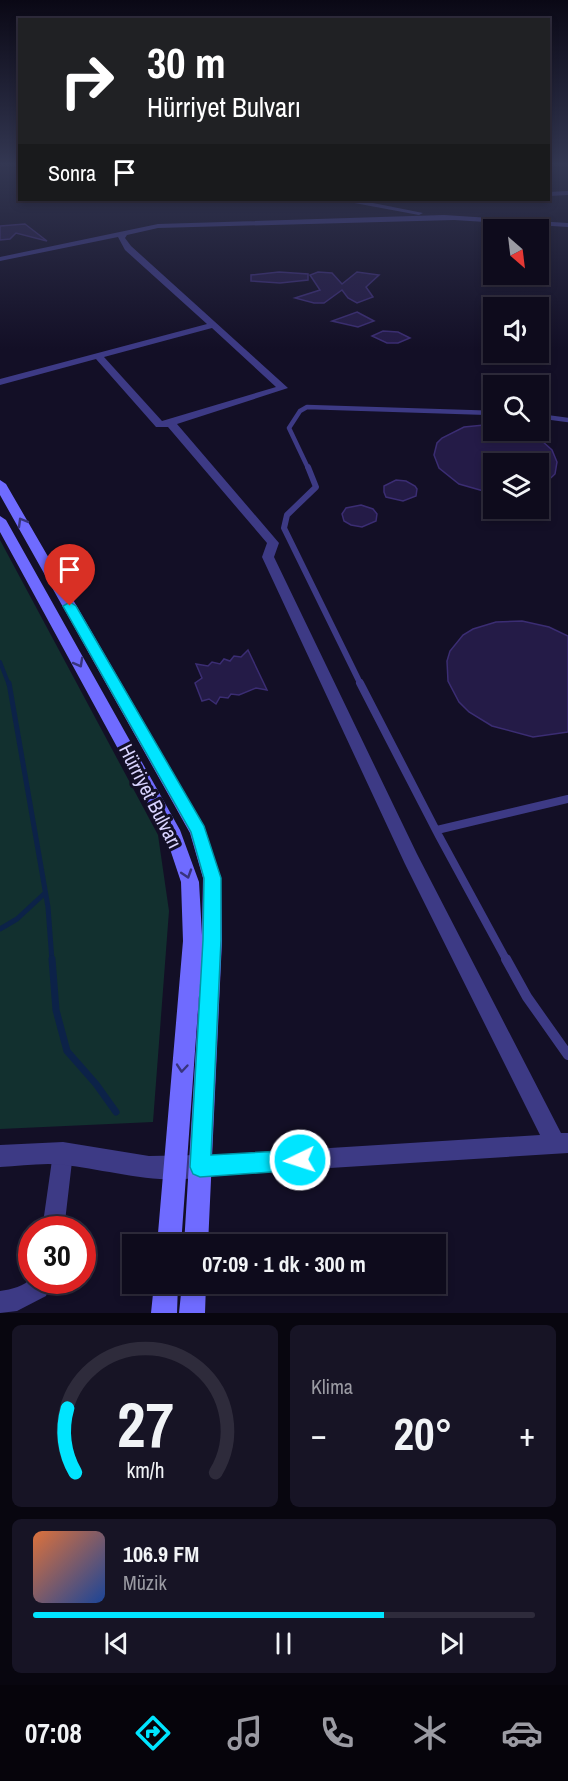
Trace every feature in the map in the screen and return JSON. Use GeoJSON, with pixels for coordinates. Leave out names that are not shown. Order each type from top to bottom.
{"type":"FeatureCollection","features":[{"type":"Feature","properties":{"kind":"main road","name":"Hürriyet Bulvarı"},"geometry":{"type":"LineString","coordinates":[[0,484],[198,831],[212,878],[212,940],[197,1234]]}},
{"type":"Feature","properties":{"kind":"main road","name":"Hürriyet Bulvarı"},"geometry":{"type":"LineString","coordinates":[[0,520],[174,835],[190,882],[193,941],[170,1234]]}},
{"type":"Feature","properties":{"kind":"main road"},"geometry":{"type":"LineString","coordinates":[[164,1313],[165,1294]]}},
{"type":"Feature","properties":{"kind":"main road"},"geometry":{"type":"LineString","coordinates":[[192,1313],[193,1294]]}},
{"type":"Feature","properties":{"kind":"street"},"geometry":{"type":"LineString","coordinates":[[0,259],[157,226]]}},
{"type":"Feature","properties":{"kind":"street"},"geometry":{"type":"LineString","coordinates":[[98,356],[160,425],[283,388],[128,248],[121,238],[124,233]]}},
{"type":"Feature","properties":{"kind":"street"},"geometry":{"type":"LineString","coordinates":[[0,382],[214,325]]}},
{"type":"Feature","properties":{"kind":"street"},"geometry":{"type":"LineString","coordinates":[[0,1156],[63,1153],[149,1167],[200,1167],[561,1143],[411,858],[268,557],[273,543],[170,423]]}},
{"type":"Feature","properties":{"kind":"street"},"geometry":{"type":"LineString","coordinates":[[55,1216],[63,1153]]}},
{"type":"Feature","properties":{"kind":"street"},"geometry":{"type":"LineString","coordinates":[[0,1302],[17,1299],[27,1294]]}},
{"type":"Feature","properties":{"kind":"lane"},"geometry":{"type":"LineString","coordinates":[[483,413],[307,407],[300,411],[289,428],[291,437],[313,474],[316,487],[311,496],[289,512],[284,520],[284,528],[345,654],[436,830],[527,997],[568,1055]]}},
{"type":"Feature","properties":{"kind":"lane"},"geometry":{"type":"LineString","coordinates":[[549,417],[568,420]]}},
{"type":"Feature","properties":{"kind":"lane"},"geometry":{"type":"LineString","coordinates":[[436,830],[568,799]]}},
{"type":"Feature","properties":{"kind":"green space"},"geometry":{"type":"Polygon","coordinates":[[[0,540],[158,835],[169,911],[153,1122],[0,1129],[0,540]]]}},
{"type":"Feature","properties":{"kind":"building"},"geometry":{"type":"Polygon","coordinates":[[[0,226],[28,226],[47,241],[16,233],[10,239],[0,240],[0,226]]]}},
{"type":"Feature","properties":{"kind":"building"},"geometry":{"type":"Polygon","coordinates":[[[279,272],[308,274],[308,280],[280,283],[251,281],[251,275],[279,272]]]}},
{"type":"Feature","properties":{"kind":"building"},"geometry":{"type":"Polygon","coordinates":[[[318,272],[332,273],[342,284],[357,272],[379,275],[366,287],[373,297],[357,303],[348,298],[342,290],[324,303],[295,298],[320,290],[310,275],[318,272]]]}},
{"type":"Feature","properties":{"kind":"building"},"geometry":{"type":"Polygon","coordinates":[[[357,312],[374,321],[358,327],[332,321],[357,312]]]}},
{"type":"Feature","properties":{"kind":"building"},"geometry":{"type":"Polygon","coordinates":[[[383,331],[398,332],[410,338],[398,343],[387,343],[372,336],[383,331]]]}},
{"type":"Feature","properties":{"kind":"building"},"geometry":{"type":"Polygon","coordinates":[[[483,425],[483,441],[542,441],[552,450],[557,462],[555,474],[549,480],[549,453],[483,453],[483,491],[459,484],[439,468],[434,455],[437,443],[442,438],[464,427],[483,425]]]}},
{"type":"Feature","properties":{"kind":"building"},"geometry":{"type":"Polygon","coordinates":[[[396,480],[406,481],[415,486],[416,496],[403,501],[386,497],[384,486],[396,480]]]}},
{"type":"Feature","properties":{"kind":"building"},"geometry":{"type":"Polygon","coordinates":[[[361,505],[373,509],[377,514],[376,521],[362,527],[344,521],[342,514],[346,508],[361,505]]]}},
{"type":"Feature","properties":{"kind":"building"},"geometry":{"type":"Polygon","coordinates":[[[522,621],[549,627],[568,636],[568,732],[533,737],[492,726],[469,712],[459,702],[448,681],[447,661],[450,651],[463,635],[473,629],[496,622],[522,621]]]}},
{"type":"Feature","properties":{"kind":"building"},"geometry":{"type":"Polygon","coordinates":[[[248,650],[267,690],[256,688],[239,695],[231,694],[228,698],[220,697],[216,704],[209,699],[202,701],[195,683],[202,678],[196,664],[208,666],[212,662],[220,664],[224,659],[230,661],[234,656],[241,657],[248,650]]]}},
{"type":"Feature","properties":{"kind":"waterway"},"geometry":{"type":"LineString","coordinates":[[0,662],[9,685]]}},
{"type":"Feature","properties":{"kind":"waterway"},"geometry":{"type":"LineString","coordinates":[[9,683],[48,907],[52,961]]}},
{"type":"Feature","properties":{"kind":"waterway"},"geometry":{"type":"LineString","coordinates":[[0,929],[17,919],[45,893]]}},
{"type":"Feature","properties":{"kind":"waterway"},"geometry":{"type":"LineString","coordinates":[[52,959],[56,1010],[67,1051],[96,1084],[116,1112]]}},
{"type":"Feature","properties":{"kind":"route"},"geometry":{"type":"LineString","coordinates":[[70,606],[198,831],[212,878],[212,940],[200,1167],[300,1160]]}}]}
